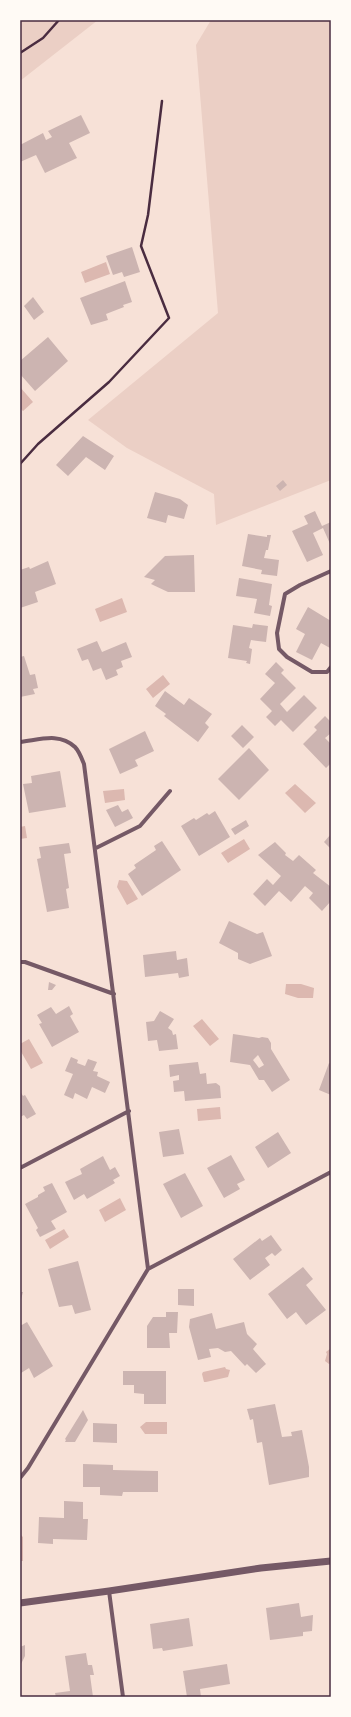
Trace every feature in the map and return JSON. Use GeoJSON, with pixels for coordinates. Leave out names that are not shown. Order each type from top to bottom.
{"type":"FeatureCollection","features":[{"type":"Feature","properties":{"kind":"street"},"geometry":{"type":"LineString","coordinates":[[331,571],[300,585],[285,594],[277,633],[279,649],[287,658],[312,672],[327,672],[331,667]]}},
{"type":"Feature","properties":{"kind":"street"},"geometry":{"type":"LineString","coordinates":[[20,742],[46,737],[65,740],[76,748],[84,764],[96,848],[148,1269]]}},
{"type":"Feature","properties":{"kind":"street"},"geometry":{"type":"LineString","coordinates":[[96,848],[140,826],[170,791]]}},
{"type":"Feature","properties":{"kind":"street"},"geometry":{"type":"LineString","coordinates":[[20,962],[25,962],[114,994]]}},
{"type":"Feature","properties":{"kind":"street"},"geometry":{"type":"LineString","coordinates":[[20,1168],[129,1111]]}},
{"type":"Feature","properties":{"kind":"street"},"geometry":{"type":"LineString","coordinates":[[20,1478],[28,1468],[148,1269],[331,1172]]}},
{"type":"Feature","properties":{"kind":"street"},"geometry":{"type":"LineString","coordinates":[[20,1603],[109,1592],[262,1568],[331,1561]]}},
{"type":"Feature","properties":{"kind":"street"},"geometry":{"type":"LineString","coordinates":[[109,1592],[122,1697]]}},
{"type":"Feature","properties":{"kind":"path"},"geometry":{"type":"LineString","coordinates":[[20,54],[43,38],[59,20]]}},
{"type":"Feature","properties":{"kind":"path"},"geometry":{"type":"LineString","coordinates":[[20,464],[38,444],[108,382],[169,318],[141,246],[148,215],[162,101]]}},
{"type":"Feature","properties":{"kind":"shaded area"},"geometry":{"type":"Polygon","coordinates":[[[20,20],[98,20],[20,81],[20,20]]]}},
{"type":"Feature","properties":{"kind":"shaded area"},"geometry":{"type":"Polygon","coordinates":[[[211,20],[331,20],[331,480],[216,525],[214,494],[127,448],[88,420],[218,313],[196,45],[211,20]]]}},
{"type":"Feature","properties":{"kind":"shaded area"},"geometry":{"type":"Polygon","coordinates":[[[106,262],[110,274],[85,283],[81,272],[106,262]]]}},
{"type":"Feature","properties":{"kind":"shaded area"},"geometry":{"type":"Polygon","coordinates":[[[20,387],[33,402],[23,411],[20,408],[20,387]]]}},
{"type":"Feature","properties":{"kind":"shaded area"},"geometry":{"type":"Polygon","coordinates":[[[122,598],[127,612],[100,622],[95,609],[122,598]]]}},
{"type":"Feature","properties":{"kind":"shaded area"},"geometry":{"type":"Polygon","coordinates":[[[163,675],[170,684],[153,698],[146,689],[163,675]]]}},
{"type":"Feature","properties":{"kind":"shaded area"},"geometry":{"type":"Polygon","coordinates":[[[295,784],[316,803],[305,813],[285,793],[295,784]]]}},
{"type":"Feature","properties":{"kind":"shaded area"},"geometry":{"type":"Polygon","coordinates":[[[124,789],[125,800],[105,803],[103,791],[124,789]]]}},
{"type":"Feature","properties":{"kind":"shaded area"},"geometry":{"type":"Polygon","coordinates":[[[25,826],[27,838],[20,839],[20,827],[25,826]]]}},
{"type":"Feature","properties":{"kind":"shaded area"},"geometry":{"type":"Polygon","coordinates":[[[244,839],[250,849],[228,863],[221,853],[244,839]]]}},
{"type":"Feature","properties":{"kind":"shaded area"},"geometry":{"type":"Polygon","coordinates":[[[119,880],[127,881],[138,899],[127,905],[117,887],[119,880]]]}},
{"type":"Feature","properties":{"kind":"shaded area"},"geometry":{"type":"Polygon","coordinates":[[[286,984],[301,984],[314,988],[313,998],[298,998],[285,994],[286,984]]]}},
{"type":"Feature","properties":{"kind":"shaded area"},"geometry":{"type":"Polygon","coordinates":[[[202,1019],[219,1039],[210,1046],[193,1026],[202,1019]]]}},
{"type":"Feature","properties":{"kind":"shaded area"},"geometry":{"type":"Polygon","coordinates":[[[29,1039],[43,1063],[31,1069],[20,1050],[20,1044],[29,1039]]]}},
{"type":"Feature","properties":{"kind":"shaded area"},"geometry":{"type":"Polygon","coordinates":[[[220,1107],[221,1119],[198,1121],[197,1109],[220,1107]]]}},
{"type":"Feature","properties":{"kind":"shaded area"},"geometry":{"type":"Polygon","coordinates":[[[120,1198],[126,1210],[105,1222],[99,1210],[120,1198]]]}},
{"type":"Feature","properties":{"kind":"shaded area"},"geometry":{"type":"Polygon","coordinates":[[[64,1229],[69,1237],[50,1249],[45,1240],[64,1229]]]}},
{"type":"Feature","properties":{"kind":"shaded area"},"geometry":{"type":"Polygon","coordinates":[[[331,1348],[331,1363],[329,1364],[325,1361],[327,1354],[326,1352],[331,1348]]]}},
{"type":"Feature","properties":{"kind":"shaded area"},"geometry":{"type":"Polygon","coordinates":[[[225,1367],[226,1369],[230,1370],[228,1377],[204,1382],[203,1372],[225,1367]]]}},
{"type":"Feature","properties":{"kind":"shaded area"},"geometry":{"type":"Polygon","coordinates":[[[146,1422],[167,1422],[167,1434],[145,1434],[140,1427],[146,1422]]]}},
{"type":"Feature","properties":{"kind":"shaded area"},"geometry":{"type":"Polygon","coordinates":[[[20,1534],[23,1537],[23,1561],[20,1561],[20,1534]]]}},
{"type":"Feature","properties":{"kind":"building"},"geometry":{"type":"Polygon","coordinates":[[[81,115],[90,133],[69,143],[77,158],[45,173],[36,155],[20,162],[20,145],[43,133],[46,140],[52,137],[48,131],[81,115]]]}},
{"type":"Feature","properties":{"kind":"building"},"geometry":{"type":"Polygon","coordinates":[[[132,247],[140,272],[124,277],[122,272],[113,275],[106,256],[132,247]]]}},
{"type":"Feature","properties":{"kind":"building"},"geometry":{"type":"Polygon","coordinates":[[[125,281],[132,302],[106,314],[108,320],[91,325],[80,298],[125,281]]]}},
{"type":"Feature","properties":{"kind":"building"},"geometry":{"type":"Polygon","coordinates":[[[33,297],[44,312],[34,320],[24,306],[33,297]]]}},
{"type":"Feature","properties":{"kind":"building"},"geometry":{"type":"Polygon","coordinates":[[[48,337],[68,361],[35,391],[20,374],[20,361],[48,337]]]}},
{"type":"Feature","properties":{"kind":"building"},"geometry":{"type":"Polygon","coordinates":[[[83,436],[114,456],[105,470],[86,457],[68,476],[56,465],[83,436]]]}},
{"type":"Feature","properties":{"kind":"building"},"geometry":{"type":"Polygon","coordinates":[[[283,480],[287,485],[280,491],[276,486],[283,480]]]}},
{"type":"Feature","properties":{"kind":"building"},"geometry":{"type":"Polygon","coordinates":[[[155,492],[180,499],[188,505],[184,519],[168,515],[166,523],[147,518],[155,492]]]}},
{"type":"Feature","properties":{"kind":"building"},"geometry":{"type":"Polygon","coordinates":[[[315,511],[322,526],[331,522],[331,546],[323,528],[313,533],[323,555],[307,562],[292,531],[308,524],[304,516],[315,511]]]}},
{"type":"Feature","properties":{"kind":"building"},"geometry":{"type":"Polygon","coordinates":[[[248,534],[267,537],[267,535],[271,535],[268,550],[266,550],[264,558],[279,560],[277,576],[261,574],[262,570],[242,566],[248,534]]]}},
{"type":"Feature","properties":{"kind":"building"},"geometry":{"type":"Polygon","coordinates":[[[194,555],[195,592],[168,592],[151,584],[155,580],[144,577],[165,556],[194,555]]]}},
{"type":"Feature","properties":{"kind":"building"},"geometry":{"type":"Polygon","coordinates":[[[48,561],[56,584],[35,592],[38,602],[20,608],[20,570],[29,567],[30,569],[48,561]]]}},
{"type":"Feature","properties":{"kind":"building"},"geometry":{"type":"Polygon","coordinates":[[[239,578],[272,584],[269,605],[272,606],[270,616],[254,613],[257,599],[236,596],[239,578]]]}},
{"type":"Feature","properties":{"kind":"building"},"geometry":{"type":"Polygon","coordinates":[[[308,607],[331,621],[330,648],[321,643],[312,660],[296,652],[305,634],[296,629],[308,607]]]}},
{"type":"Feature","properties":{"kind":"building"},"geometry":{"type":"Polygon","coordinates":[[[253,624],[268,626],[266,642],[251,640],[249,648],[252,649],[250,664],[246,663],[247,661],[228,658],[233,625],[252,628],[253,624]]]}},
{"type":"Feature","properties":{"kind":"building"},"geometry":{"type":"Polygon","coordinates":[[[97,641],[102,652],[126,642],[132,657],[121,661],[123,667],[116,670],[118,675],[106,680],[101,668],[93,671],[88,659],[82,661],[77,649],[97,641]]]}},
{"type":"Feature","properties":{"kind":"building"},"geometry":{"type":"Polygon","coordinates":[[[24,656],[30,675],[35,674],[38,688],[33,689],[35,694],[20,697],[20,657],[24,656]]]}},
{"type":"Feature","properties":{"kind":"building"},"geometry":{"type":"Polygon","coordinates":[[[276,662],[284,670],[281,673],[296,688],[280,704],[287,712],[304,695],[317,708],[293,732],[281,720],[275,726],[266,717],[272,711],[260,699],[275,683],[265,674],[276,662]]]}},
{"type":"Feature","properties":{"kind":"building"},"geometry":{"type":"Polygon","coordinates":[[[165,691],[184,705],[189,698],[212,714],[205,723],[209,727],[198,742],[164,716],[166,714],[155,706],[165,691]]]}},
{"type":"Feature","properties":{"kind":"building"},"geometry":{"type":"Polygon","coordinates":[[[325,716],[331,722],[331,733],[325,738],[331,744],[331,763],[326,768],[303,744],[317,730],[314,727],[325,716]]]}},
{"type":"Feature","properties":{"kind":"building"},"geometry":{"type":"Polygon","coordinates":[[[242,725],[254,737],[243,748],[231,736],[242,725]]]}},
{"type":"Feature","properties":{"kind":"building"},"geometry":{"type":"Polygon","coordinates":[[[145,731],[154,751],[135,760],[138,766],[120,774],[109,749],[145,731]]]}},
{"type":"Feature","properties":{"kind":"building"},"geometry":{"type":"Polygon","coordinates":[[[249,748],[269,770],[239,800],[218,779],[249,748]]]}},
{"type":"Feature","properties":{"kind":"building"},"geometry":{"type":"Polygon","coordinates":[[[60,771],[66,807],[29,813],[23,784],[32,783],[31,776],[60,771]]]}},
{"type":"Feature","properties":{"kind":"building"},"geometry":{"type":"Polygon","coordinates":[[[118,805],[122,812],[128,809],[133,818],[115,827],[106,810],[118,805]]]}},
{"type":"Feature","properties":{"kind":"building"},"geometry":{"type":"Polygon","coordinates":[[[215,811],[230,837],[199,856],[181,826],[194,818],[196,820],[207,813],[209,815],[215,811]]]}},
{"type":"Feature","properties":{"kind":"building"},"geometry":{"type":"Polygon","coordinates":[[[246,820],[249,826],[235,835],[231,829],[246,820]]]}},
{"type":"Feature","properties":{"kind":"building"},"geometry":{"type":"Polygon","coordinates":[[[331,834],[331,849],[324,842],[331,834]]]}},
{"type":"Feature","properties":{"kind":"building"},"geometry":{"type":"Polygon","coordinates":[[[162,841],[181,870],[142,896],[128,874],[136,868],[134,865],[156,850],[154,846],[162,841]]]}},
{"type":"Feature","properties":{"kind":"building"},"geometry":{"type":"Polygon","coordinates":[[[275,842],[286,853],[285,855],[293,861],[299,855],[316,870],[313,873],[331,887],[331,901],[322,911],[309,898],[313,893],[305,886],[291,902],[279,891],[265,906],[253,894],[267,879],[273,885],[281,876],[258,855],[275,842]]]}},
{"type":"Feature","properties":{"kind":"building"},"geometry":{"type":"Polygon","coordinates":[[[69,843],[71,853],[64,854],[69,888],[66,889],[69,908],[47,912],[37,859],[41,858],[39,847],[69,843]]]}},
{"type":"Feature","properties":{"kind":"building"},"geometry":{"type":"Polygon","coordinates":[[[229,921],[257,934],[263,932],[272,956],[250,964],[238,959],[238,953],[219,943],[229,921]]]}},
{"type":"Feature","properties":{"kind":"building"},"geometry":{"type":"Polygon","coordinates":[[[176,951],[177,960],[187,958],[189,976],[179,978],[178,973],[145,977],[143,955],[176,951]]]}},
{"type":"Feature","properties":{"kind":"building"},"geometry":{"type":"Polygon","coordinates":[[[49,982],[56,985],[52,990],[48,990],[49,982]]]}},
{"type":"Feature","properties":{"kind":"building"},"geometry":{"type":"Polygon","coordinates":[[[69,1006],[73,1014],[70,1016],[79,1032],[52,1047],[39,1024],[42,1023],[37,1015],[51,1007],[56,1014],[69,1006]]]}},
{"type":"Feature","properties":{"kind":"building"},"geometry":{"type":"Polygon","coordinates":[[[160,1011],[174,1019],[168,1028],[172,1031],[173,1035],[176,1034],[178,1049],[159,1051],[157,1040],[148,1041],[146,1022],[154,1021],[160,1011]]]}},
{"type":"Feature","properties":{"kind":"building"},"geometry":{"type":"Polygon","coordinates":[[[233,1034],[268,1038],[271,1043],[271,1049],[290,1080],[272,1092],[264,1080],[259,1080],[250,1065],[230,1062],[233,1034]],[[258,1055],[253,1060],[259,1068],[264,1065],[258,1055]]]}},
{"type":"Feature","properties":{"kind":"building"},"geometry":{"type":"Polygon","coordinates":[[[71,1057],[78,1060],[77,1063],[85,1066],[88,1059],[97,1062],[93,1071],[98,1072],[97,1076],[110,1082],[105,1093],[92,1087],[87,1099],[75,1093],[73,1099],[64,1095],[73,1074],[65,1071],[71,1057]]]}},
{"type":"Feature","properties":{"kind":"building"},"geometry":{"type":"Polygon","coordinates":[[[198,1062],[200,1074],[206,1073],[207,1084],[216,1083],[220,1086],[221,1098],[185,1101],[184,1091],[174,1092],[173,1081],[179,1080],[179,1075],[170,1077],[169,1065],[198,1062]]]}},
{"type":"Feature","properties":{"kind":"building"},"geometry":{"type":"Polygon","coordinates":[[[329,1063],[331,1064],[331,1095],[319,1090],[329,1063]]]}},
{"type":"Feature","properties":{"kind":"building"},"geometry":{"type":"Polygon","coordinates":[[[20,1091],[23,1096],[25,1095],[36,1114],[27,1119],[24,1115],[20,1117],[20,1091]]]}},
{"type":"Feature","properties":{"kind":"building"},"geometry":{"type":"Polygon","coordinates":[[[179,1129],[184,1154],[163,1157],[159,1132],[179,1129]]]}},
{"type":"Feature","properties":{"kind":"building"},"geometry":{"type":"Polygon","coordinates":[[[278,1132],[291,1153],[268,1168],[255,1147],[278,1132]]]}},
{"type":"Feature","properties":{"kind":"building"},"geometry":{"type":"Polygon","coordinates":[[[231,1155],[245,1180],[237,1184],[240,1189],[224,1198],[207,1168],[231,1155]]]}},
{"type":"Feature","properties":{"kind":"building"},"geometry":{"type":"Polygon","coordinates":[[[103,1156],[110,1170],[115,1167],[120,1176],[113,1180],[115,1183],[87,1199],[84,1194],[74,1200],[65,1182],[82,1174],[80,1169],[103,1156]]]}},
{"type":"Feature","properties":{"kind":"building"},"geometry":{"type":"Polygon","coordinates":[[[185,1173],[203,1206],[181,1218],[163,1184],[185,1173]]]}},
{"type":"Feature","properties":{"kind":"building"},"geometry":{"type":"Polygon","coordinates":[[[52,1183],[67,1212],[51,1221],[56,1229],[40,1237],[36,1230],[38,1228],[25,1204],[38,1197],[38,1195],[45,1191],[43,1187],[52,1183]]]}},
{"type":"Feature","properties":{"kind":"building"},"geometry":{"type":"Polygon","coordinates":[[[271,1235],[282,1250],[275,1256],[272,1253],[265,1258],[270,1265],[250,1280],[233,1259],[260,1238],[262,1241],[271,1235]]]}},
{"type":"Feature","properties":{"kind":"building"},"geometry":{"type":"Polygon","coordinates":[[[78,1261],[91,1310],[75,1314],[72,1305],[59,1307],[48,1269],[78,1261]]]}},
{"type":"Feature","properties":{"kind":"building"},"geometry":{"type":"Polygon","coordinates":[[[303,1267],[313,1279],[306,1285],[326,1310],[306,1325],[296,1312],[287,1319],[268,1294],[303,1267]]]}},
{"type":"Feature","properties":{"kind":"building"},"geometry":{"type":"Polygon","coordinates":[[[178,1289],[194,1289],[194,1306],[178,1305],[178,1289]]]}},
{"type":"Feature","properties":{"kind":"building"},"geometry":{"type":"Polygon","coordinates":[[[20,1292],[23,1292],[20,1303],[20,1292]]]}},
{"type":"Feature","properties":{"kind":"building"},"geometry":{"type":"Polygon","coordinates":[[[166,1312],[178,1312],[177,1333],[169,1333],[170,1348],[147,1348],[147,1326],[153,1317],[166,1317],[166,1312]]]}},
{"type":"Feature","properties":{"kind":"building"},"geometry":{"type":"Polygon","coordinates":[[[212,1313],[216,1329],[244,1322],[247,1334],[257,1344],[253,1349],[266,1364],[256,1373],[247,1364],[245,1366],[231,1351],[225,1352],[218,1348],[209,1349],[211,1357],[198,1360],[189,1327],[190,1319],[212,1313]]]}},
{"type":"Feature","properties":{"kind":"building"},"geometry":{"type":"Polygon","coordinates":[[[27,1322],[53,1366],[34,1378],[29,1368],[21,1373],[20,1371],[20,1326],[27,1322]]]}},
{"type":"Feature","properties":{"kind":"building"},"geometry":{"type":"Polygon","coordinates":[[[123,1371],[166,1371],[166,1404],[144,1404],[144,1394],[134,1393],[134,1385],[123,1385],[123,1371]]]}},
{"type":"Feature","properties":{"kind":"building"},"geometry":{"type":"Polygon","coordinates":[[[275,1404],[282,1437],[292,1436],[291,1432],[302,1430],[309,1467],[309,1477],[269,1485],[262,1442],[257,1443],[253,1419],[250,1420],[247,1409],[275,1404]]]}},
{"type":"Feature","properties":{"kind":"building"},"geometry":{"type":"Polygon","coordinates":[[[83,1410],[88,1420],[75,1442],[65,1442],[65,1439],[83,1410]]]}},
{"type":"Feature","properties":{"kind":"building"},"geometry":{"type":"Polygon","coordinates":[[[93,1423],[117,1424],[117,1443],[93,1442],[93,1423]]]}},
{"type":"Feature","properties":{"kind":"building"},"geometry":{"type":"Polygon","coordinates":[[[83,1464],[113,1465],[113,1470],[158,1471],[158,1492],[123,1492],[122,1496],[100,1495],[100,1487],[83,1487],[83,1464]]]}},
{"type":"Feature","properties":{"kind":"building"},"geometry":{"type":"Polygon","coordinates":[[[64,1501],[83,1502],[83,1519],[88,1519],[87,1540],[53,1539],[53,1544],[38,1543],[39,1517],[64,1518],[64,1501]]]}},
{"type":"Feature","properties":{"kind":"building"},"geometry":{"type":"Polygon","coordinates":[[[299,1603],[301,1617],[313,1615],[312,1631],[303,1632],[303,1636],[270,1640],[266,1608],[299,1603]]]}},
{"type":"Feature","properties":{"kind":"building"},"geometry":{"type":"Polygon","coordinates":[[[189,1618],[193,1646],[163,1651],[162,1648],[153,1649],[150,1624],[189,1618]]]}},
{"type":"Feature","properties":{"kind":"building"},"geometry":{"type":"Polygon","coordinates":[[[25,1645],[25,1656],[20,1666],[20,1647],[25,1645]]]}},
{"type":"Feature","properties":{"kind":"building"},"geometry":{"type":"Polygon","coordinates":[[[86,1653],[88,1665],[92,1665],[94,1675],[90,1675],[93,1697],[56,1697],[55,1693],[70,1691],[65,1656],[86,1653]]]}},
{"type":"Feature","properties":{"kind":"building"},"geometry":{"type":"Polygon","coordinates":[[[227,1664],[230,1684],[200,1689],[201,1697],[187,1697],[183,1671],[227,1664]]]}}]}
